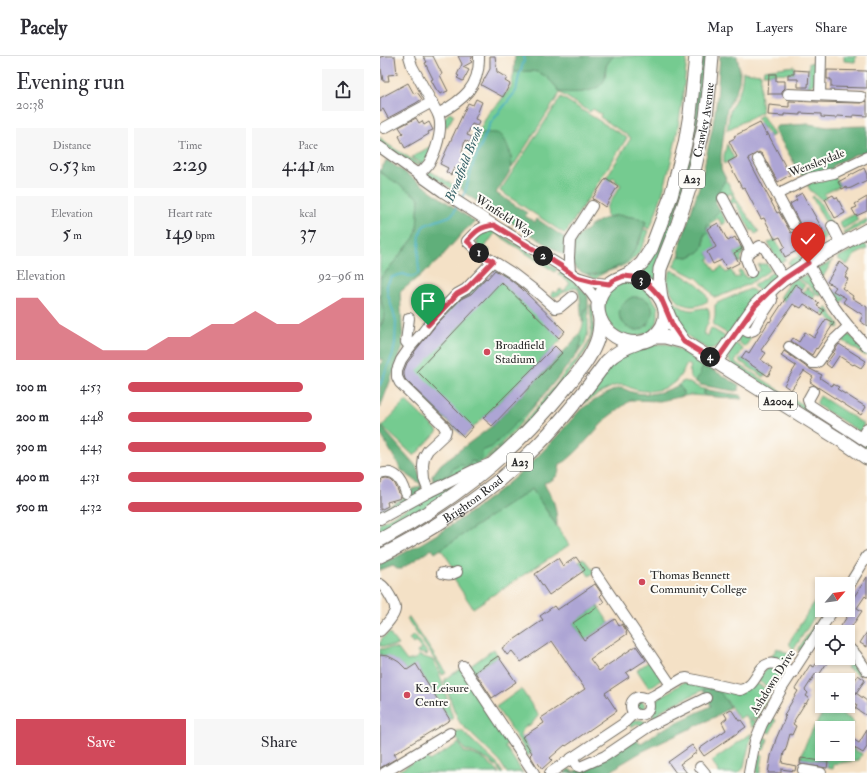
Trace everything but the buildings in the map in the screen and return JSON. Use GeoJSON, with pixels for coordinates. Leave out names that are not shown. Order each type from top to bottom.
{"type":"FeatureCollection","features":[{"type":"Feature","properties":{"kind":"main road","name":"Crawley Avenue"},"geometry":{"type":"LineString","coordinates":[[624,276],[632,272],[642,263],[651,249],[671,196],[685,144],[690,114],[696,56]]}},
{"type":"Feature","properties":{"kind":"main road","name":"Crawley Avenue"},"geometry":{"type":"LineString","coordinates":[[663,302],[659,275],[660,269],[678,223],[692,180],[706,117],[712,56]]}},
{"type":"Feature","properties":{"kind":"main road"},"geometry":{"type":"LineString","coordinates":[[716,361],[755,306],[769,292],[784,279],[808,263],[867,230]]}},
{"type":"Feature","properties":{"kind":"main road"},"geometry":{"type":"LineString","coordinates":[[624,276],[633,277],[644,281],[652,288],[663,302],[666,312],[664,322],[659,331],[653,337],[638,343],[622,340],[614,336],[605,328],[598,313],[598,303],[602,292],[609,284],[624,276]]}},
{"type":"Feature","properties":{"kind":"main road","name":"A2004"},"geometry":{"type":"LineString","coordinates":[[663,302],[673,326],[684,342]]}},
{"type":"Feature","properties":{"kind":"main road","name":"Brighton Road"},"geometry":{"type":"LineString","coordinates":[[380,540],[440,505],[480,476],[522,437],[548,410],[588,359],[597,343],[600,320]]}},
{"type":"Feature","properties":{"kind":"main road","name":"A2004"},"geometry":{"type":"LineString","coordinates":[[653,337],[665,337],[684,342],[867,458]]}},
{"type":"Feature","properties":{"kind":"main road","name":"Brighton Road"},"geometry":{"type":"LineString","coordinates":[[380,556],[410,542],[455,513],[492,486],[538,445],[552,430],[607,361],[627,346],[638,343]]}},
{"type":"Feature","properties":{"kind":"street"},"geometry":{"type":"LineString","coordinates":[[409,56],[412,66],[432,102],[440,121],[440,134],[433,155],[427,167],[417,172]]}},
{"type":"Feature","properties":{"kind":"street"},"geometry":{"type":"LineString","coordinates":[[438,114],[464,97],[471,88],[478,72],[479,56]]}},
{"type":"Feature","properties":{"kind":"street"},"geometry":{"type":"LineString","coordinates":[[820,95],[821,56]]}},
{"type":"Feature","properties":{"kind":"street"},"geometry":{"type":"LineString","coordinates":[[788,94],[861,97]]}},
{"type":"Feature","properties":{"kind":"street"},"geometry":{"type":"LineString","coordinates":[[384,128],[432,102]]}},
{"type":"Feature","properties":{"kind":"street","name":"Winfield Way"},"geometry":{"type":"LineString","coordinates":[[380,147],[417,172],[442,192],[573,274],[596,282],[609,284]]}},
{"type":"Feature","properties":{"kind":"street"},"geometry":{"type":"LineString","coordinates":[[758,159],[793,224]]}},
{"type":"Feature","properties":{"kind":"street","name":"Wensleydale"},"geometry":{"type":"LineString","coordinates":[[777,194],[802,181],[834,173],[866,159]]}},
{"type":"Feature","properties":{"kind":"street"},"geometry":{"type":"LineString","coordinates":[[723,198],[751,251]]}},
{"type":"Feature","properties":{"kind":"street"},"geometry":{"type":"LineString","coordinates":[[573,274],[569,258],[570,240],[592,206]]}},
{"type":"Feature","properties":{"kind":"street"},"geometry":{"type":"LineString","coordinates":[[494,225],[478,230],[467,241],[482,255],[512,273],[555,308],[560,307],[572,297]]}},
{"type":"Feature","properties":{"kind":"street"},"geometry":{"type":"LineString","coordinates":[[832,226],[841,244]]}},
{"type":"Feature","properties":{"kind":"street"},"geometry":{"type":"LineString","coordinates":[[751,272],[746,259],[747,254],[760,246],[764,247],[784,279]]}},
{"type":"Feature","properties":{"kind":"street"},"geometry":{"type":"LineString","coordinates":[[429,492],[424,479],[424,456],[446,430],[397,380],[396,374],[398,366],[410,347],[437,315],[457,294],[466,289],[493,261]]}},
{"type":"Feature","properties":{"kind":"street"},"geometry":{"type":"LineString","coordinates":[[808,263],[825,294],[848,327],[867,346]]}},
{"type":"Feature","properties":{"kind":"street","name":"Winfield Way"},"geometry":{"type":"LineString","coordinates":[[573,274],[591,293],[598,303]]}},
{"type":"Feature","properties":{"kind":"street"},"geometry":{"type":"LineString","coordinates":[[409,318],[406,342],[410,347]]}},
{"type":"Feature","properties":{"kind":"street"},"geometry":{"type":"LineString","coordinates":[[789,347],[812,363],[816,363],[833,341],[848,327]]}},
{"type":"Feature","properties":{"kind":"street"},"geometry":{"type":"LineString","coordinates":[[813,391],[808,400],[810,405],[864,440],[867,428]]}},
{"type":"Feature","properties":{"kind":"street"},"geometry":{"type":"LineString","coordinates":[[380,519],[429,492],[498,460]]}},
{"type":"Feature","properties":{"kind":"street"},"geometry":{"type":"LineString","coordinates":[[380,474],[385,472],[397,477],[401,481],[406,493]]}},
{"type":"Feature","properties":{"kind":"street"},"geometry":{"type":"LineString","coordinates":[[854,577],[867,556]]}},
{"type":"Feature","properties":{"kind":"street"},"geometry":{"type":"LineString","coordinates":[[442,573],[447,575],[457,572]]}},
{"type":"Feature","properties":{"kind":"street"},"geometry":{"type":"LineString","coordinates":[[596,574],[671,685]]}},
{"type":"Feature","properties":{"kind":"street"},"geometry":{"type":"LineString","coordinates":[[380,584],[386,590],[395,605],[395,612],[380,632]]}},
{"type":"Feature","properties":{"kind":"street","name":"Ashdown Drive"},"geometry":{"type":"LineString","coordinates":[[749,773],[755,741],[762,724],[793,673],[815,642]]}},
{"type":"Feature","properties":{"kind":"street"},"geometry":{"type":"LineString","coordinates":[[855,654],[867,671]]}},
{"type":"Feature","properties":{"kind":"street"},"geometry":{"type":"LineString","coordinates":[[647,699],[678,680],[687,678],[740,690],[748,687],[760,669],[767,664],[780,664],[793,673]]}},
{"type":"Feature","properties":{"kind":"street"},"geometry":{"type":"LineString","coordinates":[[463,666],[534,773]]}},
{"type":"Feature","properties":{"kind":"street"},"geometry":{"type":"LineString","coordinates":[[638,696],[647,699],[649,708],[645,713],[640,715],[634,713],[630,708],[632,699],[638,696]]}},
{"type":"Feature","properties":{"kind":"street"},"geometry":{"type":"LineString","coordinates":[[572,758],[577,766],[580,767],[605,756],[651,725],[706,698]]}},
{"type":"Feature","properties":{"kind":"street"},"geometry":{"type":"LineString","coordinates":[[550,773],[623,724],[634,713]]}},
{"type":"Feature","properties":{"kind":"street"},"geometry":{"type":"LineString","coordinates":[[645,713],[651,725]]}},
{"type":"Feature","properties":{"kind":"street"},"geometry":{"type":"LineString","coordinates":[[384,773],[450,733]]}},
{"type":"Feature","properties":{"kind":"street"},"geometry":{"type":"LineString","coordinates":[[803,770],[821,773]]}},
{"type":"Feature","properties":{"kind":"green space"},"geometry":{"type":"Polygon","coordinates":[[[515,56],[614,56],[606,66],[605,79],[597,88],[585,92],[560,92],[553,83],[541,73],[528,71],[514,72],[515,56]]]}},
{"type":"Feature","properties":{"kind":"green space"},"geometry":{"type":"Polygon","coordinates":[[[614,56],[687,56],[681,109],[675,143],[667,178],[650,229],[644,227],[646,222],[637,218],[622,216],[607,217],[606,208],[621,185],[615,181],[616,180],[613,177],[610,181],[606,178],[631,138],[600,117],[601,114],[593,109],[590,112],[560,93],[512,168],[510,151],[478,133],[489,112],[498,104],[511,87],[514,72],[528,71],[541,73],[553,83],[560,92],[582,92],[594,89],[605,78],[606,66],[610,59],[614,56]]]}},
{"type":"Feature","properties":{"kind":"green space"},"geometry":{"type":"Polygon","coordinates":[[[700,56],[709,56],[694,155],[688,152],[700,56]]]}},
{"type":"Feature","properties":{"kind":"green space"},"geometry":{"type":"Polygon","coordinates":[[[720,56],[737,56],[740,72],[736,91],[727,109],[721,155],[721,169],[726,179],[719,190],[715,201],[720,210],[707,223],[707,229],[709,232],[704,235],[704,244],[702,249],[689,257],[679,256],[679,249],[701,181],[713,125],[717,99],[720,56]]]}},
{"type":"Feature","properties":{"kind":"green space"},"geometry":{"type":"Polygon","coordinates":[[[844,56],[856,56],[855,62],[844,61],[844,56]]]}},
{"type":"Feature","properties":{"kind":"green space"},"geometry":{"type":"Polygon","coordinates":[[[816,62],[815,80],[812,85],[808,87],[809,63],[816,62]]]}},
{"type":"Feature","properties":{"kind":"green space"},"geometry":{"type":"Polygon","coordinates":[[[794,66],[794,74],[763,74],[764,70],[794,66]]]}},
{"type":"Feature","properties":{"kind":"green space"},"geometry":{"type":"Polygon","coordinates":[[[743,72],[761,74],[760,92],[762,112],[727,130],[730,111],[741,87],[743,72]]]}},
{"type":"Feature","properties":{"kind":"green space"},"geometry":{"type":"Polygon","coordinates":[[[561,97],[627,138],[565,234],[500,191],[561,97]]]}},
{"type":"Feature","properties":{"kind":"green space"},"geometry":{"type":"Polygon","coordinates":[[[450,112],[454,115],[447,127],[444,125],[444,119],[450,112]]]}},
{"type":"Feature","properties":{"kind":"green space"},"geometry":{"type":"Polygon","coordinates":[[[762,115],[774,135],[770,137],[757,118],[762,115]]]}},
{"type":"Feature","properties":{"kind":"green space"},"geometry":{"type":"Polygon","coordinates":[[[809,124],[827,127],[867,126],[867,152],[856,154],[834,165],[832,169],[802,176],[774,129],[777,126],[809,124]]]}},
{"type":"Feature","properties":{"kind":"green space"},"geometry":{"type":"Polygon","coordinates":[[[478,133],[500,134],[505,140],[509,150],[512,161],[511,169],[496,193],[527,213],[525,216],[535,222],[537,219],[565,238],[566,254],[562,254],[467,195],[459,186],[478,133]]]}},
{"type":"Feature","properties":{"kind":"green space"},"geometry":{"type":"Polygon","coordinates":[[[380,137],[387,144],[421,165],[414,164],[380,143],[380,137]]]}},
{"type":"Feature","properties":{"kind":"green space"},"geometry":{"type":"Polygon","coordinates":[[[727,144],[734,158],[724,164],[724,155],[727,144]]]}},
{"type":"Feature","properties":{"kind":"green space"},"geometry":{"type":"Polygon","coordinates":[[[431,146],[428,158],[422,164],[412,157],[431,146]]]}},
{"type":"Feature","properties":{"kind":"green space"},"geometry":{"type":"Polygon","coordinates":[[[687,149],[694,155],[655,285],[640,275],[646,268],[687,149]]]}},
{"type":"Feature","properties":{"kind":"green space"},"geometry":{"type":"Polygon","coordinates":[[[387,160],[475,222],[465,230],[438,261],[400,292],[403,347],[380,408],[380,367],[383,359],[380,360],[380,326],[383,322],[384,314],[380,293],[380,279],[414,238],[417,230],[419,198],[380,172],[387,160]]]}},
{"type":"Feature","properties":{"kind":"green space"},"geometry":{"type":"Polygon","coordinates":[[[430,171],[460,189],[457,192],[435,178],[430,179],[426,174],[430,171]]]}},
{"type":"Feature","properties":{"kind":"green space"},"geometry":{"type":"Polygon","coordinates":[[[380,172],[419,197],[417,230],[414,238],[380,279],[380,172]]]}},
{"type":"Feature","properties":{"kind":"green space"},"geometry":{"type":"Polygon","coordinates":[[[836,178],[840,186],[824,194],[826,198],[822,200],[810,190],[807,184],[836,178]]]}},
{"type":"Feature","properties":{"kind":"green space"},"geometry":{"type":"Polygon","coordinates":[[[726,179],[738,202],[759,232],[755,234],[753,230],[751,231],[735,202],[731,204],[729,200],[733,198],[731,193],[715,201],[719,190],[726,179]]]}},
{"type":"Feature","properties":{"kind":"green space"},"geometry":{"type":"Polygon","coordinates":[[[813,196],[819,201],[832,225],[828,227],[812,197],[813,196]]]}},
{"type":"Feature","properties":{"kind":"green space"},"geometry":{"type":"Polygon","coordinates":[[[720,210],[726,222],[722,225],[718,218],[709,224],[711,227],[707,229],[707,223],[720,210]]]}},
{"type":"Feature","properties":{"kind":"green space"},"geometry":{"type":"Polygon","coordinates":[[[855,214],[858,220],[843,229],[839,222],[855,214]]]}},
{"type":"Feature","properties":{"kind":"green space"},"geometry":{"type":"Polygon","coordinates":[[[618,215],[639,218],[646,222],[637,246],[629,259],[615,268],[590,275],[573,266],[574,243],[579,236],[592,225],[603,219],[618,215]]]}},
{"type":"Feature","properties":{"kind":"green space"},"geometry":{"type":"Polygon","coordinates":[[[867,219],[867,223],[844,235],[843,232],[867,219]]]}},
{"type":"Feature","properties":{"kind":"green space"},"geometry":{"type":"Polygon","coordinates":[[[643,229],[649,231],[640,251],[633,259],[620,267],[602,274],[596,279],[586,274],[595,275],[629,259],[640,241],[643,229]]]}},
{"type":"Feature","properties":{"kind":"green space"},"geometry":{"type":"Polygon","coordinates":[[[487,230],[495,231],[557,269],[555,272],[495,233],[485,247],[490,250],[487,254],[477,245],[477,240],[482,233],[487,230]]]}},
{"type":"Feature","properties":{"kind":"green space"},"geometry":{"type":"Polygon","coordinates":[[[823,230],[826,238],[811,246],[807,239],[823,230]]]}},
{"type":"Feature","properties":{"kind":"green space"},"geometry":{"type":"Polygon","coordinates":[[[709,232],[716,247],[707,253],[710,258],[708,259],[715,271],[722,267],[726,273],[731,270],[735,278],[740,276],[738,272],[741,270],[746,278],[760,270],[758,265],[761,264],[767,264],[770,270],[749,284],[718,297],[714,297],[697,278],[673,266],[679,256],[689,257],[699,252],[704,244],[704,235],[709,232]]]}},
{"type":"Feature","properties":{"kind":"green space"},"geometry":{"type":"Polygon","coordinates":[[[775,239],[786,260],[779,264],[768,243],[775,239]]]}},
{"type":"Feature","properties":{"kind":"green space"},"geometry":{"type":"Polygon","coordinates":[[[865,243],[867,249],[855,255],[847,265],[837,258],[865,243]]]}},
{"type":"Feature","properties":{"kind":"green space"},"geometry":{"type":"Polygon","coordinates":[[[744,248],[741,262],[739,263],[734,253],[744,248]]]}},
{"type":"Feature","properties":{"kind":"green space"},"geometry":{"type":"Polygon","coordinates":[[[670,252],[675,255],[668,267],[666,275],[665,281],[668,292],[675,302],[684,309],[708,309],[709,318],[703,333],[708,336],[711,328],[726,337],[717,347],[707,349],[686,335],[671,311],[663,284],[670,252]]]}},
{"type":"Feature","properties":{"kind":"green space"},"geometry":{"type":"Polygon","coordinates":[[[801,255],[803,260],[792,269],[788,262],[801,255]]]}},
{"type":"Feature","properties":{"kind":"green space"},"geometry":{"type":"Polygon","coordinates":[[[833,260],[823,277],[821,278],[817,270],[833,260]]]}},
{"type":"Feature","properties":{"kind":"green space","name":"Broadfield Stadium"},"geometry":{"type":"Polygon","coordinates":[[[496,269],[502,275],[507,275],[565,331],[559,338],[561,340],[464,437],[402,379],[404,376],[401,374],[404,370],[402,368],[406,365],[405,363],[415,354],[412,351],[429,333],[430,328],[461,296],[484,276],[487,279],[496,269]]]}},
{"type":"Feature","properties":{"kind":"green space"},"geometry":{"type":"Polygon","coordinates":[[[671,270],[694,281],[703,290],[708,301],[693,306],[685,305],[677,300],[668,284],[668,276],[671,270]]]}},
{"type":"Feature","properties":{"kind":"green space"},"geometry":{"type":"Polygon","coordinates":[[[560,271],[580,287],[578,289],[575,287],[554,297],[551,295],[553,291],[556,293],[560,289],[564,291],[570,283],[558,274],[560,271]]]}},
{"type":"Feature","properties":{"kind":"green space"},"geometry":{"type":"Polygon","coordinates":[[[774,271],[777,277],[763,293],[753,286],[774,271]]]}},
{"type":"Feature","properties":{"kind":"green space"},"geometry":{"type":"Polygon","coordinates":[[[803,276],[811,277],[822,295],[820,296],[798,278],[803,276]]]}},
{"type":"Feature","properties":{"kind":"green space"},"geometry":{"type":"Polygon","coordinates":[[[795,278],[805,285],[802,289],[795,285],[784,301],[780,298],[790,282],[795,278]]]}},
{"type":"Feature","properties":{"kind":"green space"},"geometry":{"type":"Polygon","coordinates":[[[627,282],[636,283],[646,288],[658,307],[657,323],[650,332],[634,337],[616,332],[603,313],[605,301],[609,293],[621,284],[627,282]],[[620,309],[620,319],[647,326],[653,313],[620,309]]]}},
{"type":"Feature","properties":{"kind":"green space"},"geometry":{"type":"Polygon","coordinates":[[[580,287],[588,296],[588,307],[585,309],[584,322],[582,322],[578,289],[580,287]]]}},
{"type":"Feature","properties":{"kind":"green space"},"geometry":{"type":"Polygon","coordinates":[[[807,287],[816,294],[813,299],[803,293],[807,287]]]}},
{"type":"Feature","properties":{"kind":"green space"},"geometry":{"type":"Polygon","coordinates":[[[750,289],[759,296],[728,334],[713,325],[715,305],[717,303],[750,289]]]}},
{"type":"Feature","properties":{"kind":"green space"},"geometry":{"type":"Polygon","coordinates":[[[831,289],[838,294],[847,294],[841,304],[831,289]]]}},
{"type":"Feature","properties":{"kind":"green space"},"geometry":{"type":"Polygon","coordinates":[[[380,293],[384,314],[380,326],[380,293]]]}},
{"type":"Feature","properties":{"kind":"green space"},"geometry":{"type":"Polygon","coordinates":[[[632,297],[644,299],[650,304],[652,311],[651,319],[640,330],[632,330],[624,324],[619,316],[622,306],[632,297]]]}},
{"type":"Feature","properties":{"kind":"green space"},"geometry":{"type":"Polygon","coordinates":[[[591,304],[593,309],[594,330],[588,348],[547,401],[509,443],[496,455],[485,461],[507,441],[527,419],[584,350],[589,341],[591,332],[591,304]]]}},
{"type":"Feature","properties":{"kind":"green space"},"geometry":{"type":"Polygon","coordinates":[[[588,307],[588,333],[584,345],[575,357],[580,348],[581,337],[578,336],[583,326],[585,309],[588,307]]]}},
{"type":"Feature","properties":{"kind":"green space"},"geometry":{"type":"Polygon","coordinates":[[[826,307],[840,325],[838,328],[834,326],[836,323],[822,313],[826,307]]]}},
{"type":"Feature","properties":{"kind":"green space"},"geometry":{"type":"Polygon","coordinates":[[[741,334],[745,334],[751,338],[745,347],[737,341],[741,334]]]}},
{"type":"Feature","properties":{"kind":"green space"},"geometry":{"type":"Polygon","coordinates":[[[845,334],[851,336],[867,352],[866,356],[839,338],[845,334]]]}},
{"type":"Feature","properties":{"kind":"green space"},"geometry":{"type":"Polygon","coordinates":[[[578,336],[581,337],[582,341],[575,357],[541,398],[492,447],[482,451],[481,460],[477,462],[471,461],[470,465],[461,465],[453,468],[451,472],[445,476],[434,479],[432,476],[441,464],[492,426],[578,336]]]}},
{"type":"Feature","properties":{"kind":"green space"},"geometry":{"type":"Polygon","coordinates":[[[735,343],[743,349],[735,362],[867,445],[867,449],[733,366],[729,360],[729,354],[735,343]]]}},
{"type":"Feature","properties":{"kind":"green space"},"geometry":{"type":"Polygon","coordinates":[[[658,344],[673,346],[706,366],[704,366],[696,382],[689,373],[691,366],[687,364],[677,380],[658,390],[642,391],[622,385],[612,387],[584,403],[582,401],[604,372],[619,357],[643,347],[658,344]]]}},
{"type":"Feature","properties":{"kind":"green space"},"geometry":{"type":"Polygon","coordinates":[[[741,358],[766,374],[764,377],[739,361],[741,358]]]}},
{"type":"Feature","properties":{"kind":"green space"},"geometry":{"type":"Polygon","coordinates":[[[704,366],[739,385],[739,390],[735,391],[700,385],[696,382],[704,366]]]}},
{"type":"Feature","properties":{"kind":"green space"},"geometry":{"type":"Polygon","coordinates":[[[685,381],[707,390],[704,391],[705,396],[684,396],[682,389],[677,386],[685,381]]]}},
{"type":"Feature","properties":{"kind":"green space"},"geometry":{"type":"Polygon","coordinates":[[[680,386],[684,396],[660,401],[631,400],[608,417],[577,451],[566,461],[560,464],[559,472],[556,477],[544,483],[554,503],[557,526],[532,489],[435,553],[432,549],[401,569],[397,569],[393,566],[380,571],[380,565],[422,543],[464,517],[502,488],[538,456],[580,410],[593,401],[620,388],[632,392],[649,394],[661,392],[680,386]]]}},
{"type":"Feature","properties":{"kind":"green space"},"geometry":{"type":"Polygon","coordinates":[[[707,390],[739,395],[742,399],[705,396],[704,391],[707,390]]]}},
{"type":"Feature","properties":{"kind":"green space"},"geometry":{"type":"Polygon","coordinates":[[[820,396],[864,424],[860,432],[817,405],[820,396]]]}},
{"type":"Feature","properties":{"kind":"green space"},"geometry":{"type":"Polygon","coordinates":[[[541,398],[514,431],[479,465],[438,482],[433,481],[432,476],[434,479],[451,472],[453,468],[471,461],[476,463],[482,451],[541,398]]]}},
{"type":"Feature","properties":{"kind":"green space"},"geometry":{"type":"Polygon","coordinates":[[[406,401],[438,431],[414,456],[382,426],[406,401]]]}},
{"type":"Feature","properties":{"kind":"green space"},"geometry":{"type":"Polygon","coordinates":[[[380,425],[416,466],[422,485],[402,471],[380,433],[380,425]]]}},
{"type":"Feature","properties":{"kind":"green space"},"geometry":{"type":"Polygon","coordinates":[[[475,472],[441,499],[380,535],[380,523],[475,472]]]}},
{"type":"Feature","properties":{"kind":"green space"},"geometry":{"type":"Polygon","coordinates":[[[422,485],[421,492],[380,516],[380,510],[402,499],[409,491],[422,485]]]}},
{"type":"Feature","properties":{"kind":"green space"},"geometry":{"type":"Polygon","coordinates":[[[532,489],[569,545],[473,608],[453,578],[458,574],[441,549],[532,489]]]}},
{"type":"Feature","properties":{"kind":"green space"},"geometry":{"type":"Polygon","coordinates":[[[584,558],[595,572],[589,576],[579,561],[584,558]]]}},
{"type":"Feature","properties":{"kind":"green space"},"geometry":{"type":"Polygon","coordinates":[[[815,601],[815,616],[794,649],[790,644],[791,639],[815,601]]]}},
{"type":"Feature","properties":{"kind":"green space"},"geometry":{"type":"Polygon","coordinates":[[[598,606],[609,623],[584,640],[573,623],[598,606]]]}},
{"type":"Feature","properties":{"kind":"green space"},"geometry":{"type":"Polygon","coordinates":[[[409,617],[446,673],[442,675],[437,663],[407,619],[409,617]]]}},
{"type":"Feature","properties":{"kind":"green space"},"geometry":{"type":"Polygon","coordinates":[[[822,617],[824,617],[818,625],[815,625],[815,630],[803,649],[797,651],[818,619],[820,620],[822,617]]]}},
{"type":"Feature","properties":{"kind":"green space"},"geometry":{"type":"Polygon","coordinates":[[[389,633],[398,645],[380,646],[381,639],[389,633]]]}},
{"type":"Feature","properties":{"kind":"green space"},"geometry":{"type":"Polygon","coordinates":[[[414,635],[428,654],[427,655],[421,653],[418,654],[417,652],[421,649],[416,642],[413,644],[409,639],[414,635]]]}},
{"type":"Feature","properties":{"kind":"green space"},"geometry":{"type":"Polygon","coordinates":[[[777,648],[790,656],[786,662],[770,659],[777,648]]]}},
{"type":"Feature","properties":{"kind":"green space"},"geometry":{"type":"Polygon","coordinates":[[[380,649],[398,649],[407,661],[415,659],[418,656],[433,660],[439,673],[453,718],[450,720],[416,664],[407,670],[395,660],[380,655],[380,649]]]}},
{"type":"Feature","properties":{"kind":"green space"},"geometry":{"type":"Polygon","coordinates":[[[494,649],[498,656],[473,673],[469,667],[494,649]]]}},
{"type":"Feature","properties":{"kind":"green space"},"geometry":{"type":"Polygon","coordinates":[[[651,660],[664,678],[649,688],[637,670],[651,660]]]}},
{"type":"Feature","properties":{"kind":"green space"},"geometry":{"type":"Polygon","coordinates":[[[855,660],[861,669],[858,675],[847,668],[849,665],[855,665],[855,660]]]}},
{"type":"Feature","properties":{"kind":"green space"},"geometry":{"type":"Polygon","coordinates":[[[767,668],[779,669],[780,672],[771,689],[757,680],[767,668]]]}},
{"type":"Feature","properties":{"kind":"green space"},"geometry":{"type":"Polygon","coordinates":[[[461,669],[509,743],[505,746],[523,773],[507,773],[500,762],[460,723],[444,682],[446,678],[461,669]]]}},
{"type":"Feature","properties":{"kind":"green space"},"geometry":{"type":"Polygon","coordinates":[[[684,682],[738,694],[756,683],[771,692],[762,707],[757,720],[751,718],[751,720],[756,722],[754,727],[752,727],[745,715],[739,719],[727,701],[707,688],[660,711],[662,716],[654,719],[653,713],[655,701],[684,682]]]}},
{"type":"Feature","properties":{"kind":"green space"},"geometry":{"type":"Polygon","coordinates":[[[707,688],[720,692],[730,707],[717,716],[643,751],[609,773],[564,773],[569,769],[573,772],[585,767],[636,739],[640,744],[659,731],[711,706],[703,690],[707,688]]]}},
{"type":"Feature","properties":{"kind":"green space"},"geometry":{"type":"Polygon","coordinates":[[[521,689],[539,716],[531,725],[523,729],[520,735],[532,753],[527,756],[522,745],[496,707],[521,689]]]}},
{"type":"Feature","properties":{"kind":"green space"},"geometry":{"type":"Polygon","coordinates":[[[638,701],[642,701],[644,702],[644,710],[638,711],[635,708],[635,704],[638,701]]]}},
{"type":"Feature","properties":{"kind":"green space"},"geometry":{"type":"Polygon","coordinates":[[[823,713],[841,713],[853,721],[817,721],[823,713]]]}},
{"type":"Feature","properties":{"kind":"green space"},"geometry":{"type":"Polygon","coordinates":[[[770,717],[776,720],[770,733],[766,731],[770,717]]]}},
{"type":"Feature","properties":{"kind":"green space"},"geometry":{"type":"Polygon","coordinates":[[[632,720],[642,720],[647,723],[641,728],[638,723],[631,727],[629,724],[632,720]]]}},
{"type":"Feature","properties":{"kind":"green space"},"geometry":{"type":"Polygon","coordinates":[[[815,725],[815,760],[801,758],[815,725]]]}},
{"type":"Feature","properties":{"kind":"green space"},"geometry":{"type":"Polygon","coordinates":[[[462,731],[497,764],[503,773],[501,773],[497,767],[488,760],[465,750],[453,733],[462,731]]]}},
{"type":"Feature","properties":{"kind":"green space"},"geometry":{"type":"Polygon","coordinates":[[[752,733],[742,770],[737,773],[719,773],[712,761],[752,733]]]}},
{"type":"Feature","properties":{"kind":"green space"},"geometry":{"type":"Polygon","coordinates":[[[764,737],[768,739],[764,750],[760,749],[759,747],[764,737]]]}},
{"type":"Feature","properties":{"kind":"green space"},"geometry":{"type":"Polygon","coordinates":[[[459,743],[464,752],[475,755],[484,760],[499,773],[395,773],[425,755],[429,761],[459,743]]]}},
{"type":"Feature","properties":{"kind":"green space"},"geometry":{"type":"Polygon","coordinates":[[[855,750],[862,754],[859,760],[855,761],[855,750]]]}},
{"type":"Feature","properties":{"kind":"green space"},"geometry":{"type":"Polygon","coordinates":[[[758,755],[763,755],[760,773],[756,773],[758,755]]]}},
{"type":"Feature","properties":{"kind":"green space"},"geometry":{"type":"Polygon","coordinates":[[[820,761],[853,761],[834,764],[833,769],[827,768],[827,762],[820,761]]]}},
{"type":"Feature","properties":{"kind":"waterway","name":"Broadfield Brook"},"geometry":{"type":"LineString","coordinates":[[461,199],[465,192],[473,164],[490,124],[516,91],[524,56]]}},
{"type":"Feature","properties":{"kind":"waterway","name":"Broadfield Brook"},"geometry":{"type":"LineString","coordinates":[[380,385],[393,354],[395,344],[396,321],[388,295],[387,285],[391,278],[395,276],[403,274],[412,277],[419,273],[418,260],[420,234],[422,228],[425,225],[450,216],[458,204]]}},
{"type":"Feature","properties":{"kind":"place","name":"Broadfield Stadium"},"geometry":{"type":"Point","coordinates":[487,352]}},
{"type":"Feature","properties":{"kind":"place","name":"Thomas Bennett Community College"},"geometry":{"type":"Point","coordinates":[642,582]}},
{"type":"Feature","properties":{"kind":"place","name":"K2 Leisure Centre"},"geometry":{"type":"Point","coordinates":[407,695]}},
{"type":"Feature","properties":{"kind":"route"},"geometry":{"type":"LineString","coordinates":[[428,325],[457,294],[466,289],[493,261],[482,255],[467,241],[478,230],[487,226],[494,225],[561,266],[576,277],[609,284],[624,276],[633,277],[644,281],[661,298],[673,326],[684,342],[716,361],[755,306],[784,279],[808,263]]}}]}
